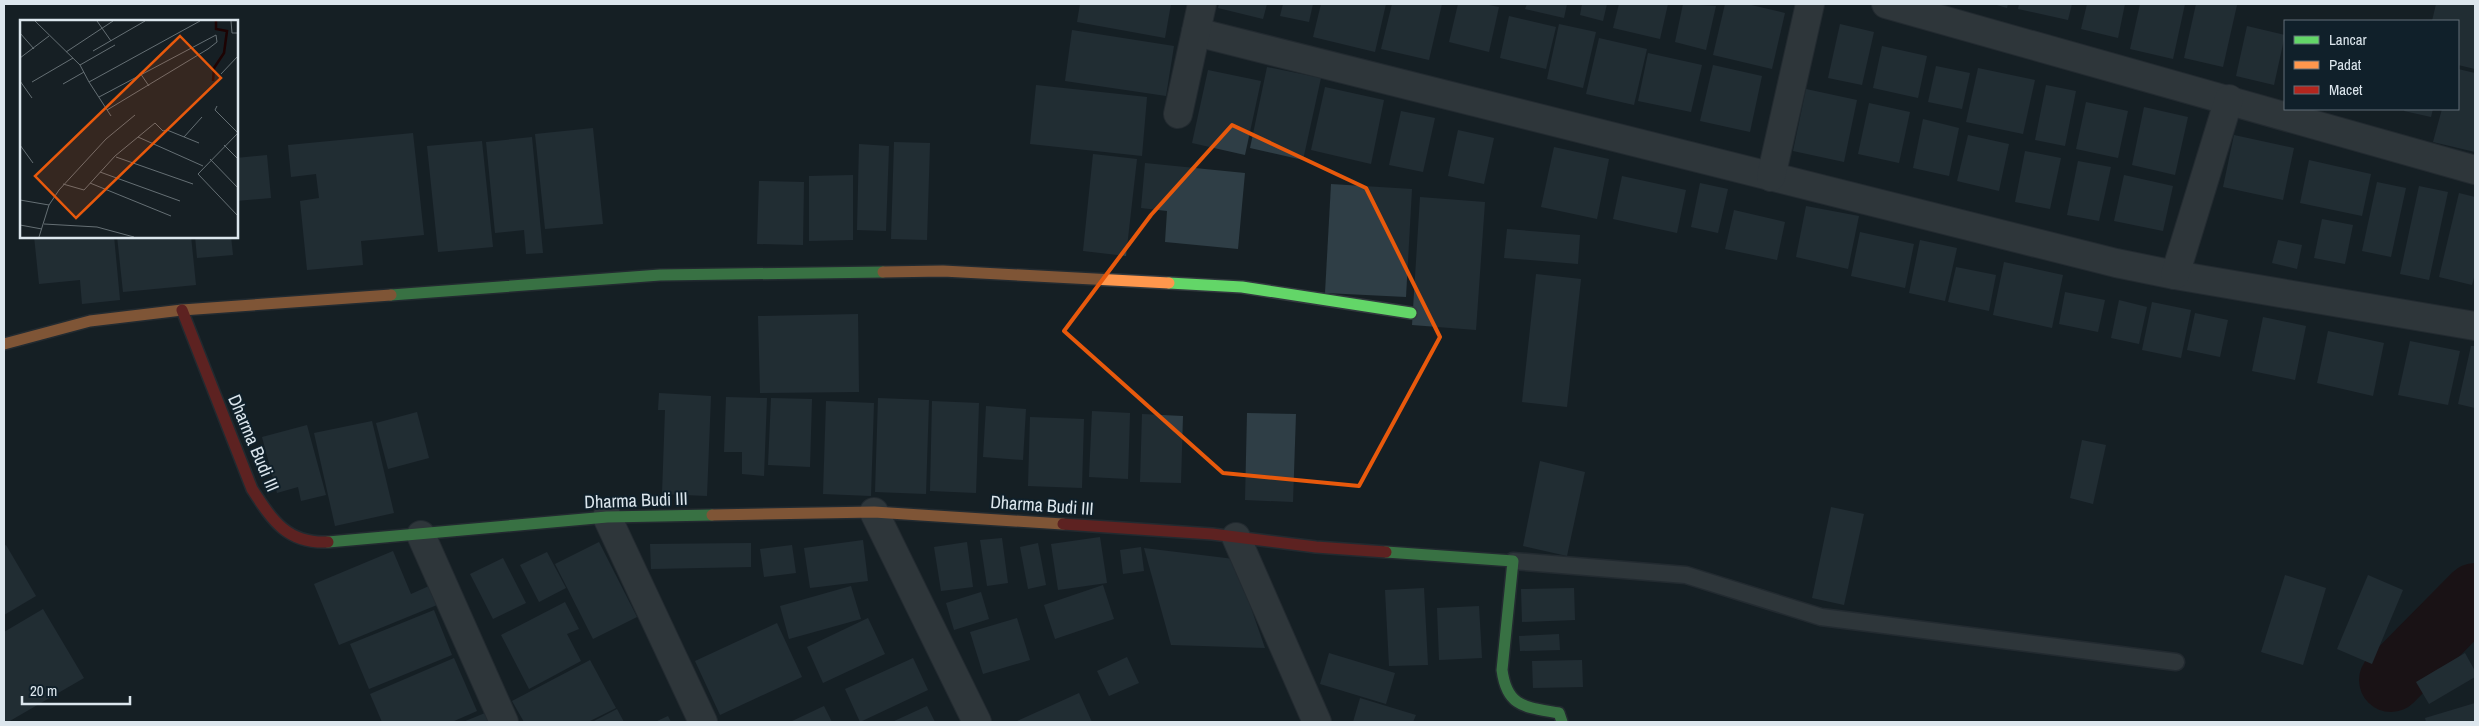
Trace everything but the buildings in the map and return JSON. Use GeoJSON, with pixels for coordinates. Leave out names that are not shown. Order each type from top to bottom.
{"type":"FeatureCollection","features":[{"type":"Feature","properties":{"kind":"street"},"geometry":{"type":"LineString","coordinates":[[1178,114],[1202,4]]}},
{"type":"Feature","properties":{"kind":"street"},"geometry":{"type":"LineString","coordinates":[[1772,177],[1810,4]]}},
{"type":"Feature","properties":{"kind":"street"},"geometry":{"type":"LineString","coordinates":[[1886,4],[2229,99],[2475,170]]}},
{"type":"Feature","properties":{"kind":"street"},"geometry":{"type":"LineString","coordinates":[[1196,32],[2116,263],[2175,275],[2475,326]]}},
{"type":"Feature","properties":{"kind":"street"},"geometry":{"type":"LineString","coordinates":[[2175,275],[2229,99]]}},
{"type":"Feature","properties":{"kind":"street"},"geometry":{"type":"LineString","coordinates":[[4,344],[90,322],[182,310],[660,275],[943,270],[1242,287],[1411,313]]}},
{"type":"Feature","properties":{"kind":"street","name":"Dharma Budi III"},"geometry":{"type":"LineString","coordinates":[[182,310],[252,489],[276,522],[288,534],[306,540],[325,542],[421,535],[607,517],[874,512],[1236,537],[1316,547],[1513,561]]}},
{"type":"Feature","properties":{"kind":"street"},"geometry":{"type":"LineString","coordinates":[[874,512],[977,722]]}},
{"type":"Feature","properties":{"kind":"street"},"geometry":{"type":"LineString","coordinates":[[607,517],[703,722]]}},
{"type":"Feature","properties":{"kind":"street"},"geometry":{"type":"LineString","coordinates":[[421,535],[504,722]]}},
{"type":"Feature","properties":{"kind":"street"},"geometry":{"type":"LineString","coordinates":[[1236,537],[1317,722]]}},
{"type":"Feature","properties":{"kind":"street"},"geometry":{"type":"LineString","coordinates":[[1513,561],[1502,670],[1504,684],[1510,697],[1522,705],[1559,713],[1562,722]]}},
{"type":"Feature","properties":{"kind":"lane"},"geometry":{"type":"LineString","coordinates":[[1513,561],[1686,575],[1821,617],[2176,662]]}},
{"type":"Feature","properties":{"kind":"highlighted area"},"geometry":{"type":"Polygon","coordinates":[[[1232,125],[1366,188],[1440,337],[1359,486],[1223,473],[1064,331],[1151,215],[1232,125]]]}},
{"type":"Feature","properties":{"kind":"waterway"},"geometry":{"type":"LineString","coordinates":[[2391,680],[2475,595]]}},
{"type":"Feature","properties":{"kind":"traffic: fast"},"geometry":{"type":"LineString","coordinates":[[391,295],[660,275],[883,272]]}},
{"type":"Feature","properties":{"kind":"traffic: fast"},"geometry":{"type":"LineString","coordinates":[[1169,283],[1242,287],[1411,313]]}},
{"type":"Feature","properties":{"kind":"traffic: fast"},"geometry":{"type":"LineString","coordinates":[[328,542],[607,517],[712,515]]}},
{"type":"Feature","properties":{"kind":"traffic: fast"},"geometry":{"type":"LineString","coordinates":[[1386,552],[1513,561],[1502,670],[1505,683],[1508,692],[1520,704],[1559,713],[1562,722]]}},
{"type":"Feature","properties":{"kind":"traffic: slow"},"geometry":{"type":"LineString","coordinates":[[883,272],[943,271],[1169,283]]}},
{"type":"Feature","properties":{"kind":"traffic: slow"},"geometry":{"type":"LineString","coordinates":[[4,344],[90,321],[182,310],[391,295]]}},
{"type":"Feature","properties":{"kind":"traffic: slow"},"geometry":{"type":"LineString","coordinates":[[712,515],[874,512],[1063,524]]}},
{"type":"Feature","properties":{"kind":"traffic: jam"},"geometry":{"type":"LineString","coordinates":[[182,310],[252,489],[267,511],[282,528],[302,539],[314,542],[328,542]]}},
{"type":"Feature","properties":{"kind":"traffic: jam"},"geometry":{"type":"LineString","coordinates":[[1063,524],[1212,534],[1316,547],[1386,552]]}}]}
